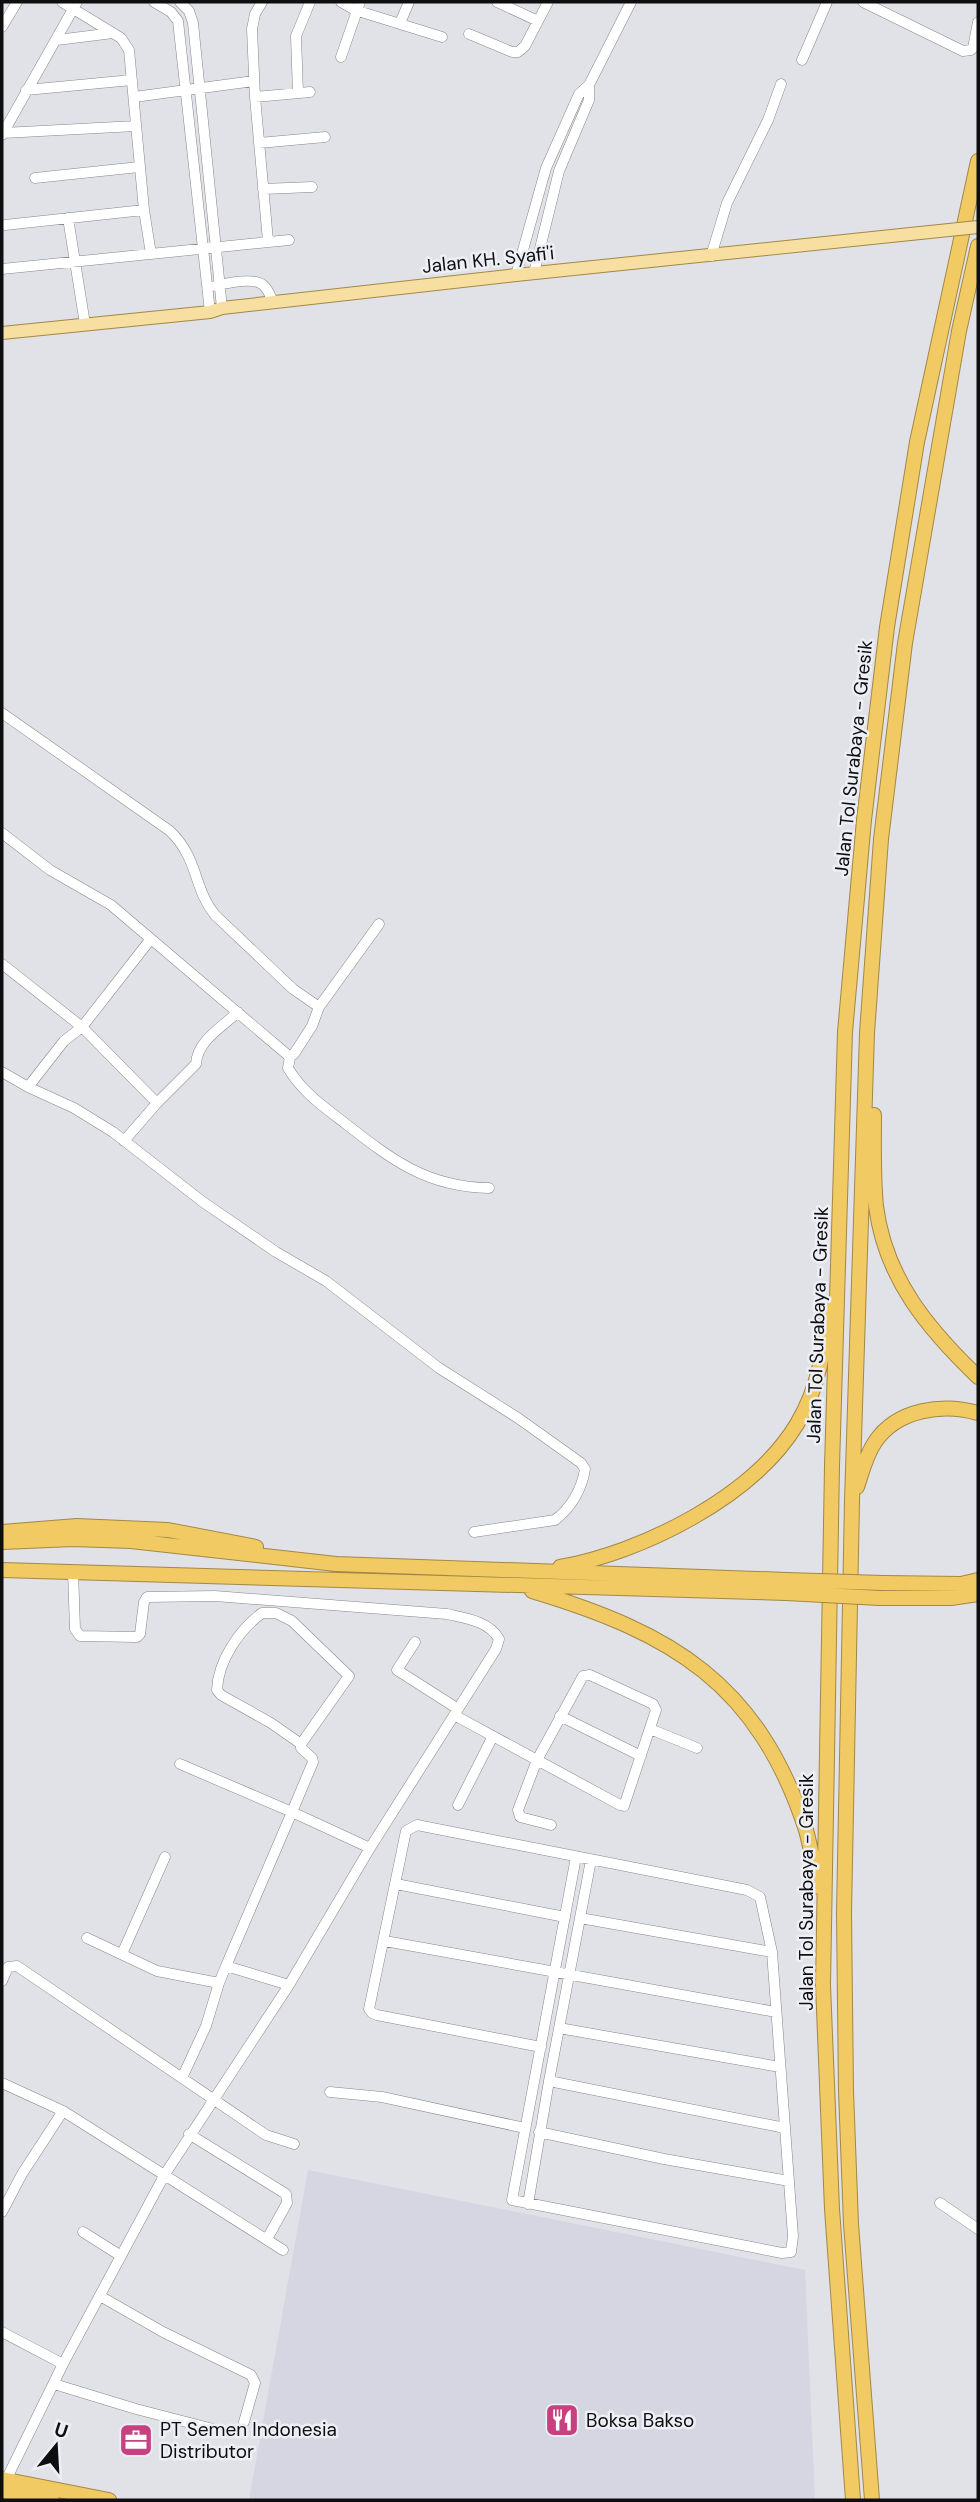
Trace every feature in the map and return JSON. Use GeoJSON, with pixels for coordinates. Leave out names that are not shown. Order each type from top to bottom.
{"type":"FeatureCollection","features":[{"type":"Feature","properties":{"kind":"highway","name":"Jalan Tol Surabaya - Gresik"},"geometry":{"type":"LineString","coordinates":[[853,2500],[832,2209],[824,1997],[840,1176],[848,983],[887,626],[917,442],[978,161]]}},
{"type":"Feature","properties":{"kind":"highway","name":"Jalan Tol Surabaya - Gresik"},"geometry":{"type":"LineString","coordinates":[[872,2500],[851,2224],[844,1913],[852,1502],[867,1033],[881,839],[905,643],[959,331],[978,246]]}},
{"type":"Feature","properties":{"kind":"highway"},"geometry":{"type":"LineString","coordinates":[[867,1033],[872,1076],[876,1205],[885,1248],[899,1283],[923,1319],[978,1377]]}},
{"type":"Feature","properties":{"kind":"highway"},"geometry":{"type":"LineString","coordinates":[[529,1572],[585,1563],[638,1544],[682,1524],[736,1487],[764,1465],[779,1448],[797,1424],[823,1356],[840,1176]]}},
{"type":"Feature","properties":{"kind":"highway"},"geometry":{"type":"LineString","coordinates":[[852,1502],[872,1446],[877,1438],[892,1426],[910,1415],[935,1408],[965,1409],[978,1413]]}},
{"type":"Feature","properties":{"kind":"highway"},"geometry":{"type":"LineString","coordinates":[[2,1532],[77,1526],[168,1530],[336,1564]]}},
{"type":"Feature","properties":{"kind":"highway"},"geometry":{"type":"LineString","coordinates":[[2,1542],[73,1539],[131,1541],[336,1564],[786,1587],[880,1598],[951,1598],[978,1594]]}},
{"type":"Feature","properties":{"kind":"highway"},"geometry":{"type":"LineString","coordinates":[[2,1570],[346,1581],[786,1587],[883,1583],[961,1584],[978,1580]]}},
{"type":"Feature","properties":{"kind":"highway"},"geometry":{"type":"LineString","coordinates":[[511,1584],[585,1607],[636,1628],[669,1646],[721,1685],[750,1718],[789,1784],[806,1832],[824,1909]]}},
{"type":"Feature","properties":{"kind":"highway"},"geometry":{"type":"LineString","coordinates":[[3,2483],[52,2500]]}},
{"type":"Feature","properties":{"kind":"highway"},"geometry":{"type":"LineString","coordinates":[[3,2483],[109,2500]]}},
{"type":"Feature","properties":{"kind":"main road","name":"Jalan KH. Syafi'i"},"geometry":{"type":"LineString","coordinates":[[2,333],[534,273],[978,227]]}},
{"type":"Feature","properties":{"kind":"street"},"geometry":{"type":"LineString","coordinates":[[2,27],[16,2]]}},
{"type":"Feature","properties":{"kind":"street"},"geometry":{"type":"LineString","coordinates":[[62,2],[75,5],[121,37],[129,50],[139,167],[151,254]]}},
{"type":"Feature","properties":{"kind":"street"},"geometry":{"type":"LineString","coordinates":[[153,2],[174,15]]}},
{"type":"Feature","properties":{"kind":"street"},"geometry":{"type":"LineString","coordinates":[[262,2],[253,22],[254,81],[268,242]]}},
{"type":"Feature","properties":{"kind":"street"},"geometry":{"type":"LineString","coordinates":[[298,93],[296,36],[310,2]]}},
{"type":"Feature","properties":{"kind":"street"},"geometry":{"type":"LineString","coordinates":[[341,2],[442,37]]}},
{"type":"Feature","properties":{"kind":"street"},"geometry":{"type":"LineString","coordinates":[[400,23],[409,2]]}},
{"type":"Feature","properties":{"kind":"street"},"geometry":{"type":"LineString","coordinates":[[497,2],[538,21]]}},
{"type":"Feature","properties":{"kind":"street"},"geometry":{"type":"LineString","coordinates":[[469,34],[518,52],[525,46],[548,2]]}},
{"type":"Feature","properties":{"kind":"street"},"geometry":{"type":"LineString","coordinates":[[516,275],[546,168],[579,94],[589,85],[631,2]]}},
{"type":"Feature","properties":{"kind":"street"},"geometry":{"type":"LineString","coordinates":[[802,60],[827,2]]}},
{"type":"Feature","properties":{"kind":"street"},"geometry":{"type":"LineString","coordinates":[[863,2],[963,51],[973,48],[978,22]]}},
{"type":"Feature","properties":{"kind":"street"},"geometry":{"type":"LineString","coordinates":[[174,15],[185,3],[193,23],[199,89],[202,250],[208,288],[216,310]]}},
{"type":"Feature","properties":{"kind":"street"},"geometry":{"type":"LineString","coordinates":[[2,134],[75,5]]}},
{"type":"Feature","properties":{"kind":"street"},"geometry":{"type":"LineString","coordinates":[[341,57],[358,6]]}},
{"type":"Feature","properties":{"kind":"street"},"geometry":{"type":"LineString","coordinates":[[174,15],[185,92],[215,247],[219,284],[216,310]]}},
{"type":"Feature","properties":{"kind":"street"},"geometry":{"type":"LineString","coordinates":[[57,40],[114,33]]}},
{"type":"Feature","properties":{"kind":"street"},"geometry":{"type":"LineString","coordinates":[[26,90],[132,80]]}},
{"type":"Feature","properties":{"kind":"street"},"geometry":{"type":"LineString","coordinates":[[134,97],[254,81]]}},
{"type":"Feature","properties":{"kind":"street"},"geometry":{"type":"LineString","coordinates":[[711,256],[727,203],[768,120],[781,84]]}},
{"type":"Feature","properties":{"kind":"street"},"geometry":{"type":"LineString","coordinates":[[534,273],[559,171],[589,100],[589,85]]}},
{"type":"Feature","properties":{"kind":"street"},"geometry":{"type":"LineString","coordinates":[[255,97],[310,92]]}},
{"type":"Feature","properties":{"kind":"street"},"geometry":{"type":"LineString","coordinates":[[568,119],[579,124]]}},
{"type":"Feature","properties":{"kind":"street"},"geometry":{"type":"LineString","coordinates":[[2,134],[136,126]]}},
{"type":"Feature","properties":{"kind":"street"},"geometry":{"type":"LineString","coordinates":[[259,143],[325,137]]}},
{"type":"Feature","properties":{"kind":"street"},"geometry":{"type":"LineString","coordinates":[[35,178],[139,167]]}},
{"type":"Feature","properties":{"kind":"street"},"geometry":{"type":"LineString","coordinates":[[263,189],[312,187]]}},
{"type":"Feature","properties":{"kind":"street"},"geometry":{"type":"LineString","coordinates":[[5,225],[144,210]]}},
{"type":"Feature","properties":{"kind":"street"},"geometry":{"type":"LineString","coordinates":[[68,218],[85,324]]}},
{"type":"Feature","properties":{"kind":"street"},"geometry":{"type":"LineString","coordinates":[[2,269],[289,240]]}},
{"type":"Feature","properties":{"kind":"street"},"geometry":{"type":"LineString","coordinates":[[208,288],[219,284],[260,283],[265,285],[273,302]]}},
{"type":"Feature","properties":{"kind":"street"},"geometry":{"type":"LineString","coordinates":[[2,713],[170,831],[187,851],[207,904],[215,915],[293,989],[319,1007]]}},
{"type":"Feature","properties":{"kind":"street"},"geometry":{"type":"LineString","coordinates":[[2,833],[50,870],[111,905],[290,1056]]}},
{"type":"Feature","properties":{"kind":"street"},"geometry":{"type":"LineString","coordinates":[[379,924],[319,1007],[312,1026],[290,1056],[288,1068],[302,1088],[385,1155],[426,1177],[455,1185],[489,1188]]}},
{"type":"Feature","properties":{"kind":"street"},"geometry":{"type":"LineString","coordinates":[[28,1087],[64,1041],[82,1027],[150,940]]}},
{"type":"Feature","properties":{"kind":"street"},"geometry":{"type":"LineString","coordinates":[[2,964],[82,1027],[158,1103]]}},
{"type":"Feature","properties":{"kind":"street"},"geometry":{"type":"LineString","coordinates":[[124,1141],[196,1064],[196,1055],[201,1046],[238,1012]]}},
{"type":"Feature","properties":{"kind":"street"},"geometry":{"type":"LineString","coordinates":[[2,1072],[74,1108],[124,1141],[203,1202],[276,1252],[326,1281],[439,1368],[518,1418],[586,1469],[578,1494],[555,1520],[474,1532]]}},
{"type":"Feature","properties":{"kind":"street"},"geometry":{"type":"LineString","coordinates":[[3,2483],[63,2364],[165,2174],[212,2098],[289,1985],[370,1848],[499,1643],[498,1635],[487,1627],[447,1614],[215,1596],[153,1596],[145,1599],[140,1634],[137,1637],[80,1636],[75,1629],[73,1571]]}},
{"type":"Feature","properties":{"kind":"street"},"geometry":{"type":"LineString","coordinates":[[182,2078],[206,2026],[219,1983],[313,1762],[300,1744],[217,1690],[229,1650],[246,1627],[262,1613],[276,1614],[292,1621],[349,1676],[300,1744]]}},
{"type":"Feature","properties":{"kind":"street"},"geometry":{"type":"LineString","coordinates":[[415,1642],[397,1670],[493,1736],[537,1760],[624,1806],[656,1710],[653,1704],[586,1674],[537,1760],[518,1815],[551,1825]]}},
{"type":"Feature","properties":{"kind":"street"},"geometry":{"type":"LineString","coordinates":[[560,1716],[641,1756]]}},
{"type":"Feature","properties":{"kind":"street"},"geometry":{"type":"LineString","coordinates":[[650,1729],[697,1748]]}},
{"type":"Feature","properties":{"kind":"street"},"geometry":{"type":"LineString","coordinates":[[458,1805],[493,1736]]}},
{"type":"Feature","properties":{"kind":"street"},"geometry":{"type":"LineString","coordinates":[[180,1765],[370,1848]]}},
{"type":"Feature","properties":{"kind":"street"},"geometry":{"type":"LineString","coordinates":[[541,2047],[372,2014],[369,2009],[406,1831],[417,1825],[592,1860],[754,1893],[760,1897],[772,1952],[792,2251],[786,2254],[512,2200],[525,2128],[541,2047],[555,1973],[576,1857]]}},
{"type":"Feature","properties":{"kind":"street"},"geometry":{"type":"LineString","coordinates":[[122,1954],[165,1857]]}},
{"type":"Feature","properties":{"kind":"street"},"geometry":{"type":"LineString","coordinates":[[528,2204],[539,2132],[592,1860]]}},
{"type":"Feature","properties":{"kind":"street"},"geometry":{"type":"LineString","coordinates":[[396,1884],[565,1917]]}},
{"type":"Feature","properties":{"kind":"street"},"geometry":{"type":"LineString","coordinates":[[580,1918],[772,1952]]}},
{"type":"Feature","properties":{"kind":"street"},"geometry":{"type":"LineString","coordinates":[[87,1938],[157,1971],[219,1983]]}},
{"type":"Feature","properties":{"kind":"street"},"geometry":{"type":"LineString","coordinates":[[385,1941],[776,2012]]}},
{"type":"Feature","properties":{"kind":"street"},"geometry":{"type":"LineString","coordinates":[[2,1981],[8,1967],[17,1966],[267,2135],[295,2144]]}},
{"type":"Feature","properties":{"kind":"street"},"geometry":{"type":"LineString","coordinates":[[226,1966],[289,1985]]}},
{"type":"Feature","properties":{"kind":"street"},"geometry":{"type":"LineString","coordinates":[[559,2028],[780,2067]]}},
{"type":"Feature","properties":{"kind":"street"},"geometry":{"type":"LineString","coordinates":[[549,2081],[785,2127]]}},
{"type":"Feature","properties":{"kind":"street"},"geometry":{"type":"LineString","coordinates":[[2,2083],[63,2111],[283,2250]]}},
{"type":"Feature","properties":{"kind":"street"},"geometry":{"type":"LineString","coordinates":[[330,2092],[382,2097],[525,2128]]}},
{"type":"Feature","properties":{"kind":"street"},"geometry":{"type":"LineString","coordinates":[[2,2212],[22,2174],[63,2111]]}},
{"type":"Feature","properties":{"kind":"street"},"geometry":{"type":"LineString","coordinates":[[539,2132],[664,2159],[789,2181]]}},
{"type":"Feature","properties":{"kind":"street"},"geometry":{"type":"LineString","coordinates":[[190,2134],[286,2194],[288,2203],[267,2239]]}},
{"type":"Feature","properties":{"kind":"street"},"geometry":{"type":"LineString","coordinates":[[940,2203],[978,2229]]}},
{"type":"Feature","properties":{"kind":"street"},"geometry":{"type":"LineString","coordinates":[[83,2232],[121,2256]]}},
{"type":"Feature","properties":{"kind":"street"},"geometry":{"type":"LineString","coordinates":[[100,2296],[163,2332],[251,2375],[255,2383],[244,2422]]}},
{"type":"Feature","properties":{"kind":"street"},"geometry":{"type":"LineString","coordinates":[[2,2332],[63,2364]]}},
{"type":"Feature","properties":{"kind":"street"},"geometry":{"type":"LineString","coordinates":[[54,2384],[221,2431]]}},
{"type":"Feature","properties":{"kind":"shaded area"},"geometry":{"type":"Polygon","coordinates":[[[308,2170],[805,2270],[815,2500],[249,2500],[308,2170]]]}},
{"type":"Feature","properties":{"kind":"place","name":"Boksa Bakso"},"geometry":{"type":"Point","coordinates":[562,2420]}},
{"type":"Feature","properties":{"kind":"place","name":"PT Semen Indonesia Distributor"},"geometry":{"type":"Point","coordinates":[136,2440]}}]}
